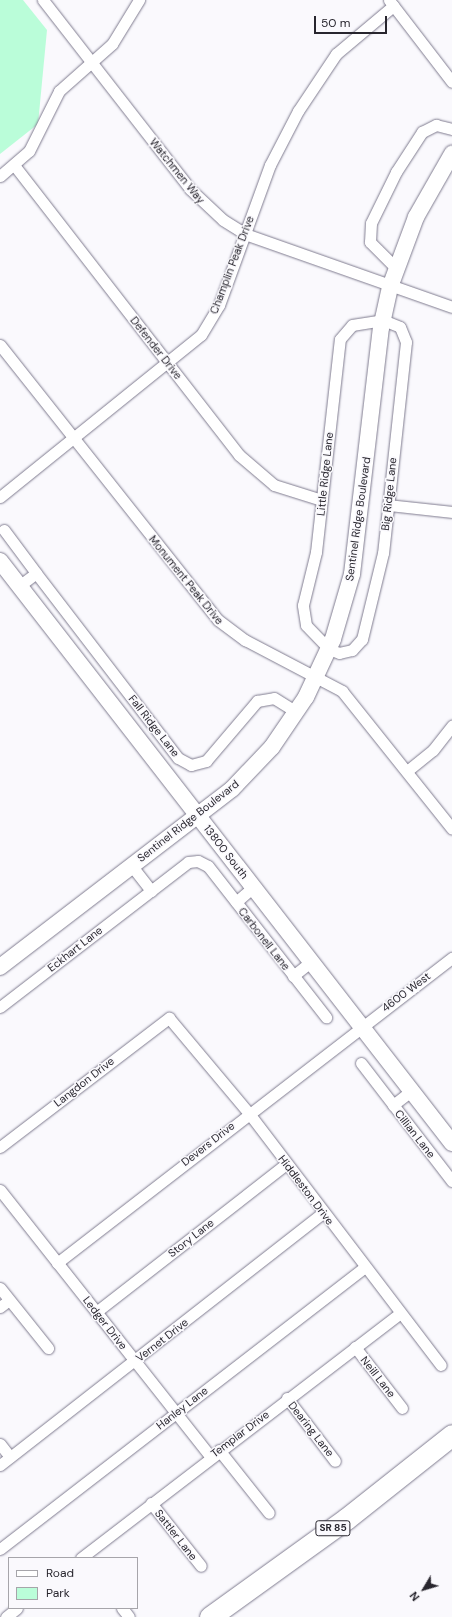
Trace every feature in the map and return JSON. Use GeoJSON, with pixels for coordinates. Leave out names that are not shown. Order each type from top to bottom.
{"type":"FeatureCollection","features":[{"type":"Feature","properties":{"kind":"highway","name":"SR 85"},"geometry":{"type":"LineString","coordinates":[[210,1617],[346,1519],[452,1435]]}},
{"type":"Feature","properties":{"kind":"main road","name":"Sentinel Ridge Boulevard"},"geometry":{"type":"LineString","coordinates":[[0,967],[246,776],[296,712],[317,675],[329,649],[346,598],[356,549],[383,320],[390,287],[396,268],[424,201],[452,154]]}},
{"type":"Feature","properties":{"kind":"main road","name":"13800 South"},"geometry":{"type":"LineString","coordinates":[[0,561],[452,1143]]}},
{"type":"Feature","properties":{"kind":"street","name":"Watchmen Way"},"geometry":{"type":"LineString","coordinates":[[43,0],[195,194],[245,234],[390,287],[452,307]]}},
{"type":"Feature","properties":{"kind":"street"},"geometry":{"type":"LineString","coordinates":[[0,176],[14,165],[33,144],[59,91],[120,35],[139,0]]}},
{"type":"Feature","properties":{"kind":"street"},"geometry":{"type":"LineString","coordinates":[[391,3],[452,82]]}},
{"type":"Feature","properties":{"kind":"street","name":"Champlin Peak Drive"},"geometry":{"type":"LineString","coordinates":[[0,497],[194,343],[214,316],[281,142],[322,73],[345,45],[391,3]]}},
{"type":"Feature","properties":{"kind":"street"},"geometry":{"type":"LineString","coordinates":[[396,268],[370,242],[371,223],[422,132],[436,125],[452,129]]}},
{"type":"Feature","properties":{"kind":"street","name":"Defender Drive"},"geometry":{"type":"LineString","coordinates":[[14,165],[168,364],[257,473],[284,490],[322,500]]}},
{"type":"Feature","properties":{"kind":"street","name":"Little Ridge Lane"},"geometry":{"type":"LineString","coordinates":[[329,649],[306,625],[302,611],[314,564],[341,334],[352,325],[383,320]]}},
{"type":"Feature","properties":{"kind":"street","name":"Big Ridge Lane"},"geometry":{"type":"LineString","coordinates":[[329,649],[348,652],[362,639],[380,575],[406,342],[400,327],[383,320]]}},
{"type":"Feature","properties":{"kind":"street","name":"Monument Peak Drive"},"geometry":{"type":"LineString","coordinates":[[0,345],[218,620],[245,640],[317,675],[348,696],[452,829]]}},
{"type":"Feature","properties":{"kind":"street"},"geometry":{"type":"LineString","coordinates":[[388,504],[452,512]]}},
{"type":"Feature","properties":{"kind":"street","name":"Fall Ridge Lane"},"geometry":{"type":"LineString","coordinates":[[4,530],[178,758],[191,765],[206,761],[257,701],[274,698],[296,712]]}},
{"type":"Feature","properties":{"kind":"street"},"geometry":{"type":"LineString","coordinates":[[19,586],[36,573]]}},
{"type":"Feature","properties":{"kind":"street"},"geometry":{"type":"LineString","coordinates":[[407,771],[433,750],[452,726]]}},
{"type":"Feature","properties":{"kind":"street","name":"Carbonell Lane"},"geometry":{"type":"LineString","coordinates":[[198,861],[208,866],[326,1017]]}},
{"type":"Feature","properties":{"kind":"street","name":"Eckhart Lane"},"geometry":{"type":"LineString","coordinates":[[0,1007],[188,862],[198,861]]}},
{"type":"Feature","properties":{"kind":"street"},"geometry":{"type":"LineString","coordinates":[[131,865],[151,891]]}},
{"type":"Feature","properties":{"kind":"street","name":"Carbonell Lane"},"geometry":{"type":"LineString","coordinates":[[236,902],[253,887]]}},
{"type":"Feature","properties":{"kind":"street","name":"4600 West"},"geometry":{"type":"LineString","coordinates":[[361,1026],[452,958]]}},
{"type":"Feature","properties":{"kind":"street","name":"Carbonell Lane"},"geometry":{"type":"LineString","coordinates":[[293,976],[310,962]]}},
{"type":"Feature","properties":{"kind":"street","name":"Hiddleston Drive"},"geometry":{"type":"LineString","coordinates":[[169,1018],[248,1112],[323,1213],[441,1365]]}},
{"type":"Feature","properties":{"kind":"street","name":"Langdon Drive"},"geometry":{"type":"LineString","coordinates":[[0,1147],[169,1018]]}},
{"type":"Feature","properties":{"kind":"street","name":"Devers Drive"},"geometry":{"type":"LineString","coordinates":[[58,1263],[248,1112],[361,1026]]}},
{"type":"Feature","properties":{"kind":"street","name":"Cillian Lane"},"geometry":{"type":"LineString","coordinates":[[361,1063],[452,1181]]}},
{"type":"Feature","properties":{"kind":"street","name":"Cillian Lane"},"geometry":{"type":"LineString","coordinates":[[393,1105],[411,1091]]}},
{"type":"Feature","properties":{"kind":"street","name":"Story Lane"},"geometry":{"type":"LineString","coordinates":[[96,1312],[286,1164]]}},
{"type":"Feature","properties":{"kind":"street","name":"Ledger Drive"},"geometry":{"type":"LineString","coordinates":[[0,1190],[176,1413],[269,1513]]}},
{"type":"Feature","properties":{"kind":"street","name":"Vernet Drive"},"geometry":{"type":"LineString","coordinates":[[0,1465],[323,1213]]}},
{"type":"Feature","properties":{"kind":"street","name":"Hanley Lane"},"geometry":{"type":"LineString","coordinates":[[0,1550],[365,1267]]}},
{"type":"Feature","properties":{"kind":"street"},"geometry":{"type":"LineString","coordinates":[[0,1288],[48,1348]]}},
{"type":"Feature","properties":{"kind":"street"},"geometry":{"type":"LineString","coordinates":[[0,1307],[9,1300]]}},
{"type":"Feature","properties":{"kind":"street","name":"Templar Drive"},"geometry":{"type":"LineString","coordinates":[[83,1557],[214,1453],[400,1312]]}},
{"type":"Feature","properties":{"kind":"street","name":"Neill Lane"},"geometry":{"type":"LineString","coordinates":[[355,1347],[402,1408]]}},
{"type":"Feature","properties":{"kind":"street","name":"Dearing Lane"},"geometry":{"type":"LineString","coordinates":[[287,1398],[335,1461]]}},
{"type":"Feature","properties":{"kind":"street"},"geometry":{"type":"LineString","coordinates":[[0,1444],[10,1457]]}},
{"type":"Feature","properties":{"kind":"street","name":"Sattler Lane"},"geometry":{"type":"LineString","coordinates":[[151,1503],[201,1566]]}},
{"type":"Feature","properties":{"kind":"street"},"geometry":{"type":"LineString","coordinates":[[6,1617],[16,1609]]}},
{"type":"Feature","properties":{"kind":"street"},"geometry":{"type":"LineString","coordinates":[[123,1609],[129,1617]]}},
{"type":"Feature","properties":{"kind":"green space"},"geometry":{"type":"Polygon","coordinates":[[[0,0],[23,0],[47,30],[38,124],[0,154],[0,0]]]}}]}
